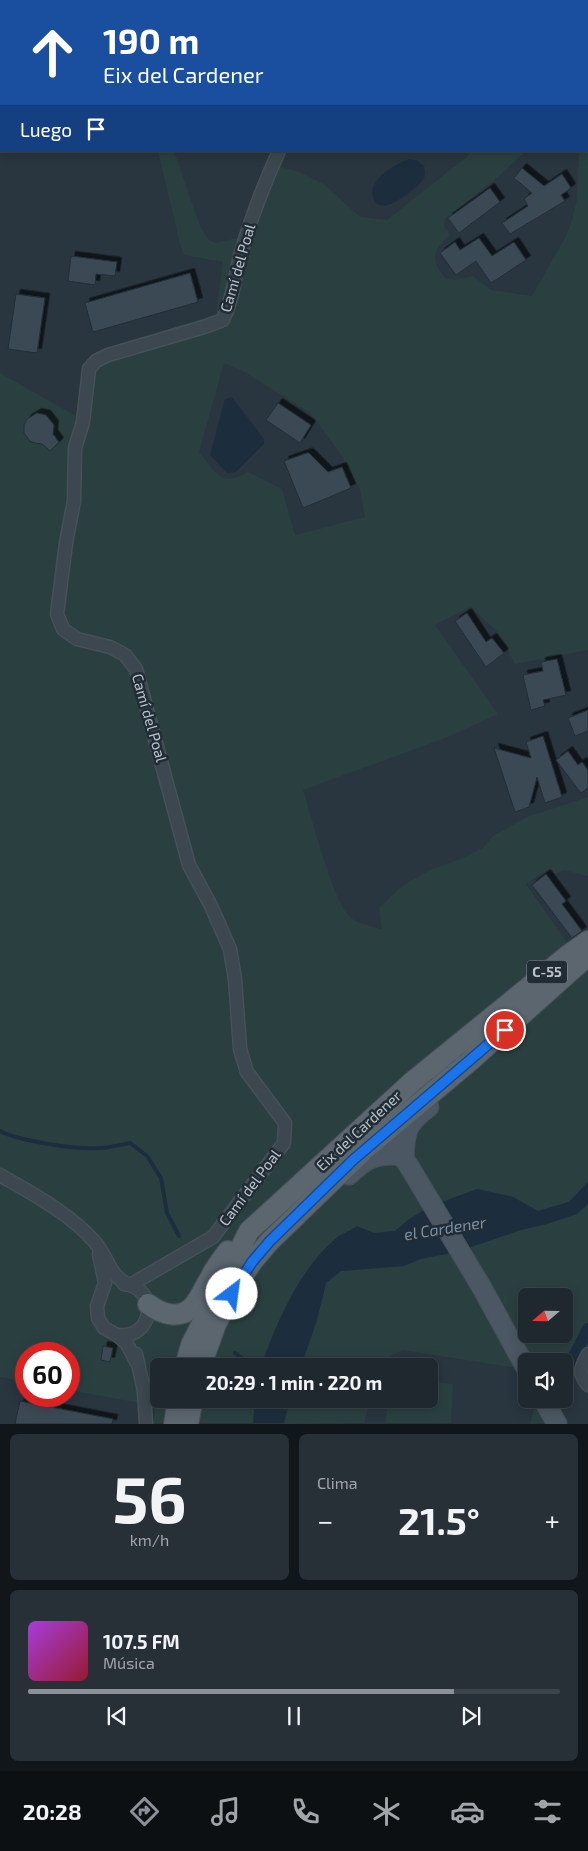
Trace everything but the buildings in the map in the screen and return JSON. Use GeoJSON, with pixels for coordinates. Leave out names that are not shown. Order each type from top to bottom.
{"type":"FeatureCollection","features":[{"type":"Feature","properties":{"kind":"main road","name":"Eix del Cardener"},"geometry":{"type":"LineString","coordinates":[[188,1358],[191,1345],[249,1231],[412,1082],[567,956],[588,942]]}},
{"type":"Feature","properties":{"kind":"main road","name":"C-55"},"geometry":{"type":"LineString","coordinates":[[204,1358],[216,1324],[243,1275],[270,1241],[365,1149],[470,1061],[588,955]]}},
{"type":"Feature","properties":{"kind":"main road"},"geometry":{"type":"LineString","coordinates":[[146,1299],[158,1312],[172,1316],[182,1313],[193,1306],[217,1264],[235,1242],[249,1231]]}},
{"type":"Feature","properties":{"kind":"main road"},"geometry":{"type":"LineString","coordinates":[[174,1424],[177,1408]]}},
{"type":"Feature","properties":{"kind":"main road"},"geometry":{"type":"LineString","coordinates":[[188,1424],[191,1408]]}},
{"type":"Feature","properties":{"kind":"street","name":"Camí del Poal"},"geometry":{"type":"LineString","coordinates":[[159,1268],[213,1237],[284,1142],[285,1124],[278,1111],[247,1072],[240,1049],[235,978],[230,950],[211,906],[189,865],[136,669],[125,656],[110,647],[77,639],[62,629],[57,614],[58,594],[74,501],[75,448],[84,422],[89,369],[96,361],[108,355],[223,320],[230,304],[244,245],[265,181],[279,152]]}},
{"type":"Feature","properties":{"kind":"street"},"geometry":{"type":"LineString","coordinates":[[386,1133],[391,1117],[416,1093],[482,1039],[497,1024],[508,1005]]}},
{"type":"Feature","properties":{"kind":"street"},"geometry":{"type":"LineString","coordinates":[[404,1157],[406,1133],[414,1118],[451,1088],[470,1061]]}},
{"type":"Feature","properties":{"kind":"street"},"geometry":{"type":"LineString","coordinates":[[285,1199],[314,1182],[358,1142],[378,1131],[395,1137],[404,1157],[482,1288],[518,1353]]}},
{"type":"Feature","properties":{"kind":"street"},"geometry":{"type":"LineString","coordinates":[[317,1196],[346,1178],[359,1165],[374,1156],[383,1154],[404,1157]]}},
{"type":"Feature","properties":{"kind":"street"},"geometry":{"type":"LineString","coordinates":[[0,1176],[28,1191],[73,1220],[94,1241],[115,1274],[146,1299]]}},
{"type":"Feature","properties":{"kind":"street"},"geometry":{"type":"LineString","coordinates":[[94,1241],[100,1256],[105,1282],[97,1306],[98,1318],[104,1328],[117,1335],[127,1344],[137,1363]]}},
{"type":"Feature","properties":{"kind":"street"},"geometry":{"type":"LineString","coordinates":[[102,1294],[115,1285],[128,1284],[159,1268]]}},
{"type":"Feature","properties":{"kind":"street"},"geometry":{"type":"LineString","coordinates":[[146,1424],[144,1391],[137,1363],[135,1343],[136,1332],[146,1320],[146,1299],[159,1268]]}},
{"type":"Feature","properties":{"kind":"street"},"geometry":{"type":"LineString","coordinates":[[117,1335],[136,1332]]}},
{"type":"Feature","properties":{"kind":"street"},"geometry":{"type":"LineString","coordinates":[[588,1354],[581,1368],[582,1378],[588,1386]]}},
{"type":"Feature","properties":{"kind":"street"},"geometry":{"type":"LineString","coordinates":[[548,1408],[556,1422]]}},
{"type":"Feature","properties":{"kind":"green space"},"geometry":{"type":"Polygon","coordinates":[[[158,152],[174,152],[200,226],[208,239],[215,243],[237,238],[274,152],[287,152],[281,167],[299,172],[325,185],[360,217],[387,220],[469,155],[464,152],[525,152],[498,177],[445,219],[444,227],[448,230],[449,236],[436,251],[435,260],[437,266],[445,278],[455,280],[473,276],[491,290],[532,296],[566,236],[577,199],[579,152],[588,152],[588,650],[515,664],[497,631],[470,607],[435,625],[498,714],[448,737],[303,790],[317,838],[336,894],[343,908],[353,919],[382,930],[379,908],[402,886],[430,870],[461,859],[483,848],[493,836],[527,817],[588,797],[588,876],[564,870],[555,874],[549,869],[526,884],[568,944],[588,931],[588,1182],[569,1202],[538,1211],[513,1197],[477,1189],[429,1207],[395,1231],[374,1233],[316,1260],[297,1287],[280,1319],[264,1358],[150,1358],[150,1405],[80,1392],[80,1342],[15,1342],[15,1380],[0,1377],[0,373],[76,416],[82,365],[117,345],[216,314],[223,262],[184,255],[158,152]],[[224,363],[199,452],[219,476],[225,478],[239,477],[248,472],[282,489],[295,535],[365,517],[360,489],[340,453],[310,413],[245,372],[224,363]]]}},
{"type":"Feature","properties":{"kind":"green space"},"geometry":{"type":"Polygon","coordinates":[[[588,1204],[588,1337],[573,1366],[573,1353],[518,1353],[518,1368],[403,1350],[389,1358],[304,1358],[317,1320],[326,1283],[341,1271],[404,1266],[421,1259],[456,1252],[521,1230],[547,1224],[576,1214],[588,1204]]]}},
{"type":"Feature","properties":{"kind":"green space"},"geometry":{"type":"Polygon","coordinates":[[[438,1383],[453,1384],[451,1423],[386,1423],[387,1408],[438,1408],[438,1383]]]}},
{"type":"Feature","properties":{"kind":"green space"},"geometry":{"type":"Polygon","coordinates":[[[156,1408],[254,1408],[253,1423],[153,1423],[156,1408]]]}},
{"type":"Feature","properties":{"kind":"green space"},"geometry":{"type":"Polygon","coordinates":[[[288,1408],[368,1408],[364,1423],[284,1424],[288,1408]]]}},
{"type":"Feature","properties":{"kind":"green space"},"geometry":{"type":"Polygon","coordinates":[[[534,1408],[555,1408],[551,1423],[530,1424],[534,1408]]]}},
{"type":"Feature","properties":{"kind":"water"},"geometry":{"type":"Polygon","coordinates":[[[409,159],[416,160],[424,166],[425,175],[422,181],[400,199],[389,205],[382,206],[377,204],[373,197],[375,183],[387,171],[409,159]]]}},
{"type":"Feature","properties":{"kind":"water"},"geometry":{"type":"Polygon","coordinates":[[[232,397],[264,439],[264,444],[236,472],[227,473],[210,455],[225,399],[232,397]]]}},
{"type":"Feature","properties":{"kind":"water","name":"el Cardener"},"geometry":{"type":"Polygon","coordinates":[[[588,1182],[588,1204],[577,1214],[521,1230],[456,1252],[421,1259],[404,1266],[341,1271],[326,1283],[317,1320],[304,1358],[264,1358],[281,1316],[310,1266],[334,1240],[357,1226],[374,1233],[395,1231],[429,1207],[477,1189],[513,1197],[538,1211],[569,1202],[588,1182]]]}},
{"type":"Feature","properties":{"kind":"water"},"geometry":{"type":"Polygon","coordinates":[[[254,1408],[288,1408],[284,1423],[253,1423],[254,1408]]]}},
{"type":"Feature","properties":{"kind":"waterway"},"geometry":{"type":"LineString","coordinates":[[0,1131],[20,1138],[77,1148],[103,1148],[130,1143],[147,1156],[161,1178],[167,1213],[179,1236]]}},
{"type":"Feature","properties":{"kind":"waterway"},"geometry":{"type":"LineString","coordinates":[[573,1358],[588,1329]]}},
{"type":"Feature","properties":{"kind":"waterway"},"geometry":{"type":"LineString","coordinates":[[235,1353],[242,1358]]}},
{"type":"Feature","properties":{"kind":"route"},"geometry":{"type":"LineString","coordinates":[[232,1294],[252,1262],[270,1241],[353,1160],[505,1030]]}}]}
